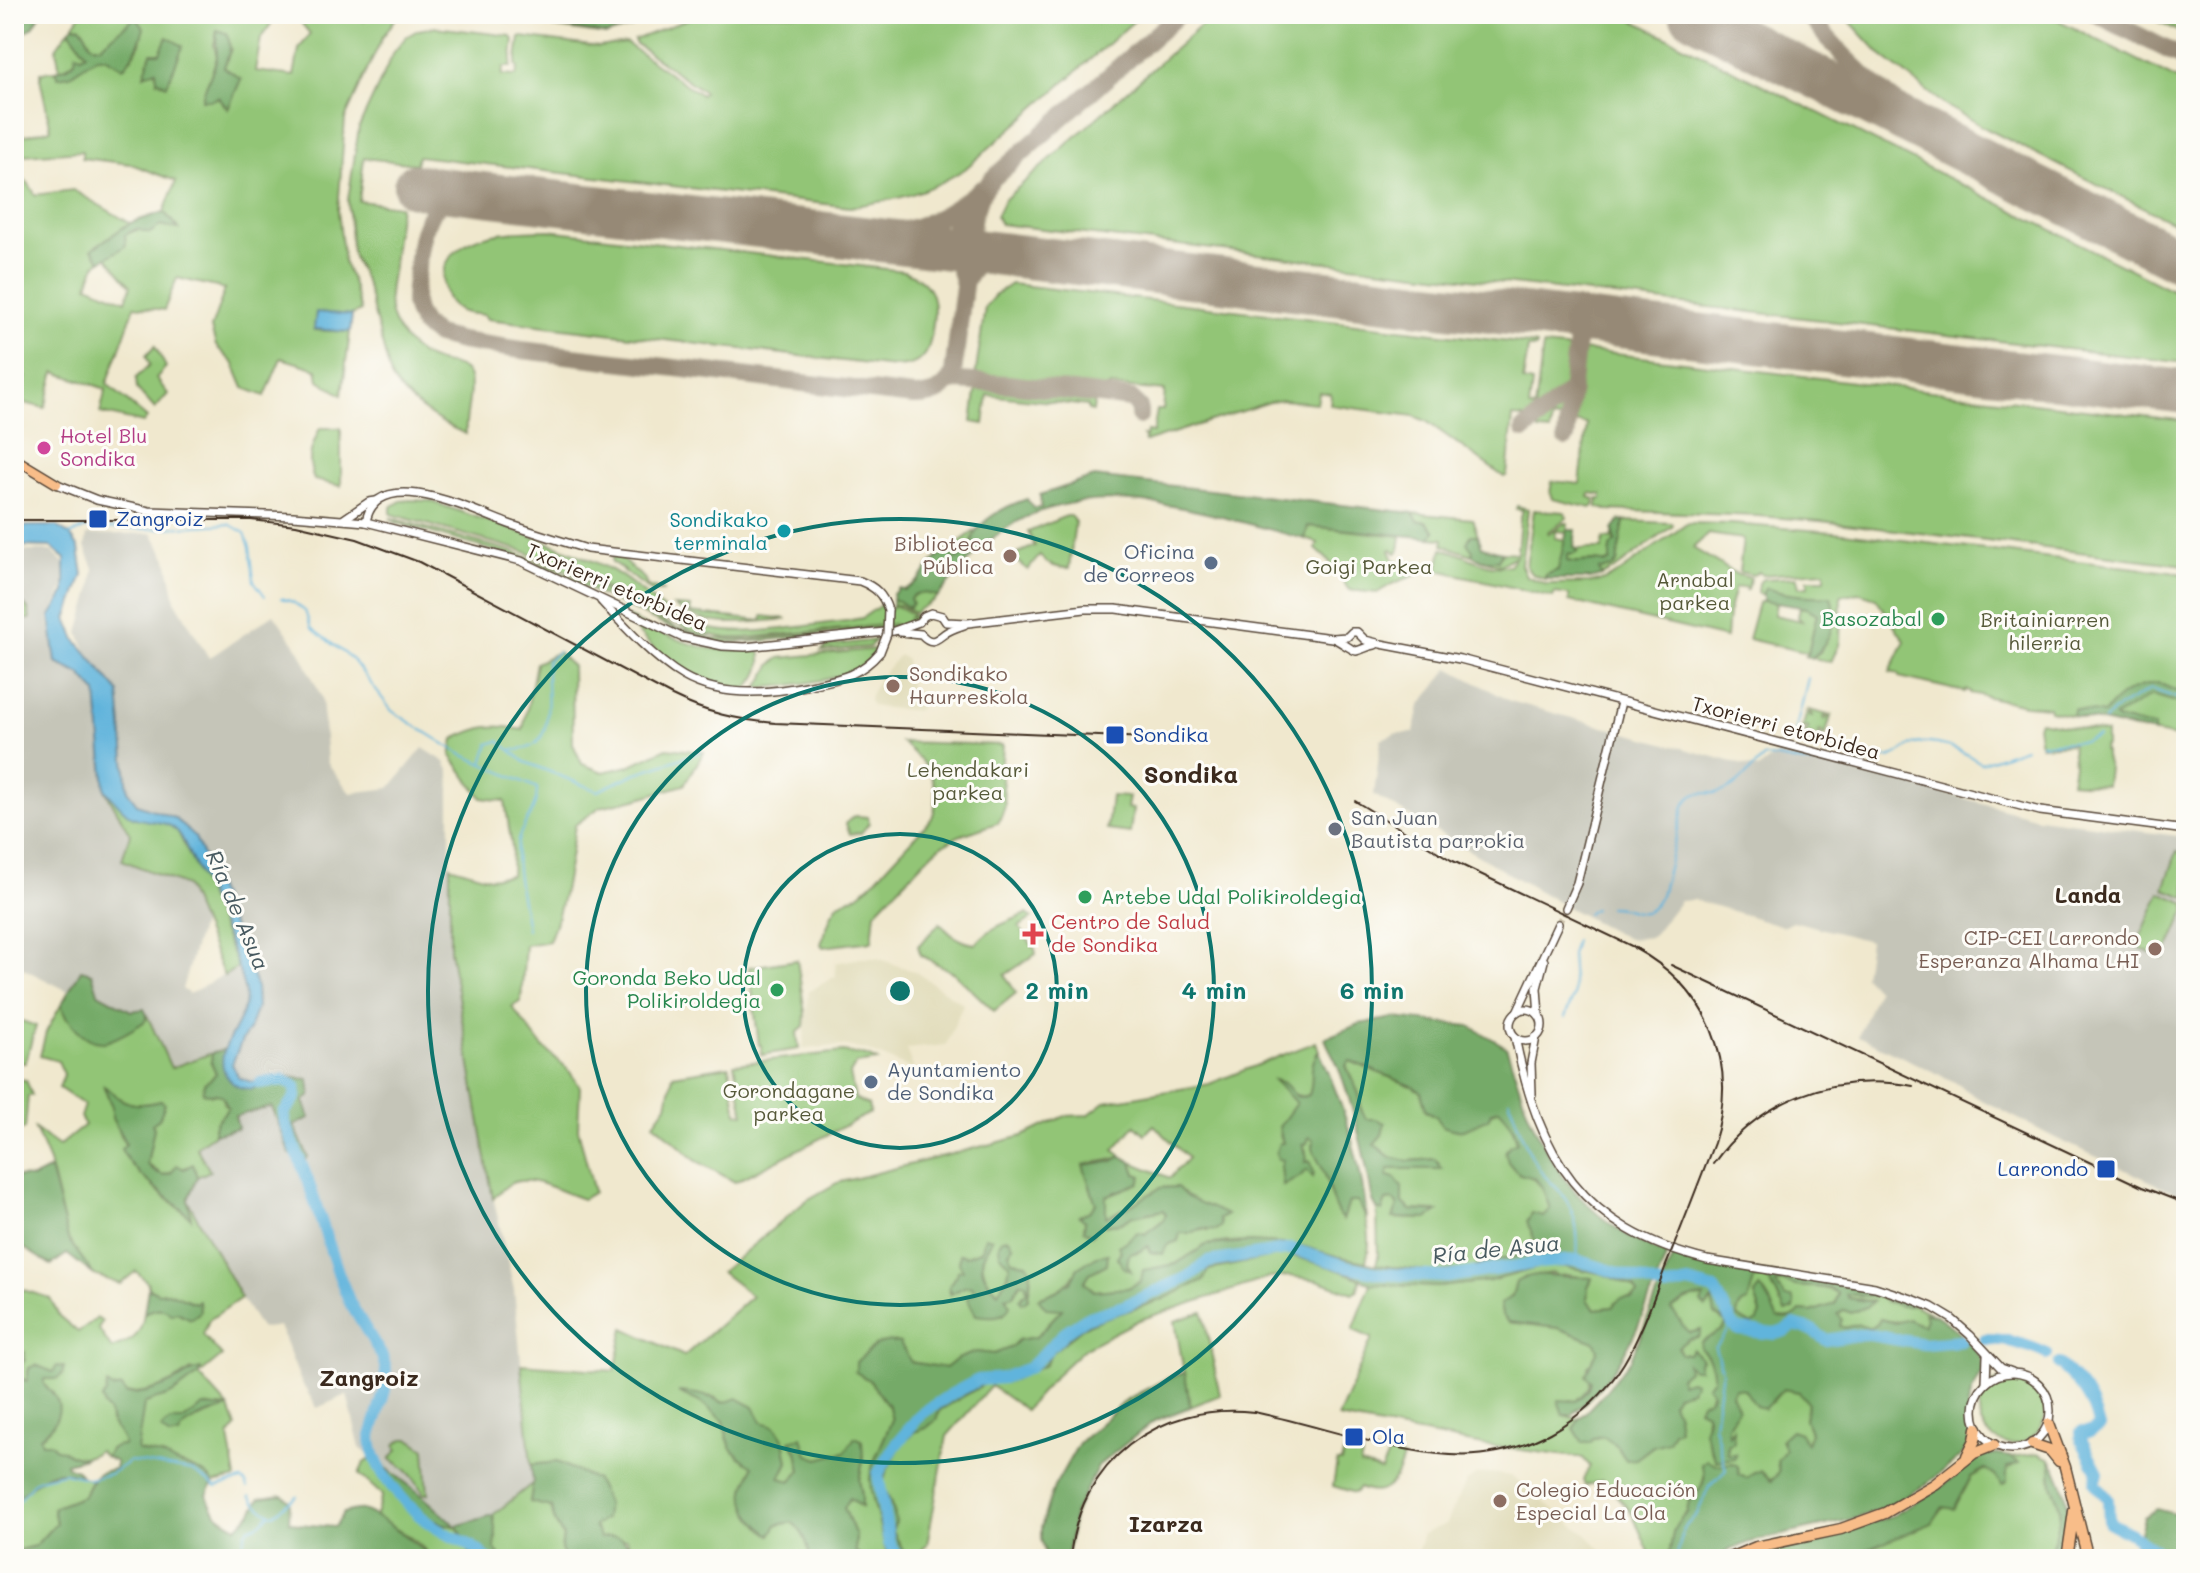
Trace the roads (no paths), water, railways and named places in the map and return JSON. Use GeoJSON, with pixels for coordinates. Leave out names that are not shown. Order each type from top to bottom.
{"type":"FeatureCollection","features":[{"type":"Feature","properties":{"kind":"highway"},"geometry":{"type":"LineString","coordinates":[[2049,1424],[2065,1467],[2088,1559]]}},
{"type":"Feature","properties":{"kind":"highway"},"geometry":{"type":"LineString","coordinates":[[1966,1458],[1977,1428]]}},
{"type":"Feature","properties":{"kind":"highway"},"geometry":{"type":"LineString","coordinates":[[2032,1444],[2054,1453],[2070,1485]]}},
{"type":"Feature","properties":{"kind":"highway"},"geometry":{"type":"LineString","coordinates":[[1727,1559],[1756,1547],[1841,1529],[1885,1513],[1935,1484],[1966,1458],[1994,1445]]}},
{"type":"Feature","properties":{"kind":"highway"},"geometry":{"type":"LineString","coordinates":[[2067,1559],[2075,1505]]}},
{"type":"Feature","properties":{"kind":"main road"},"geometry":{"type":"LineString","coordinates":[[14,458],[57,484]]}},
{"type":"Feature","properties":{"kind":"street","name":"Txorierri etorbidea"},"geometry":{"type":"LineString","coordinates":[[57,484],[126,508],[149,511],[366,522],[521,561],[681,637],[723,646],[745,647],[894,631],[921,634],[934,641],[968,623]]}},
{"type":"Feature","properties":{"kind":"street"},"geometry":{"type":"LineString","coordinates":[[344,519],[369,502],[397,494],[427,495],[587,549],[860,581],[877,590],[888,610],[887,634],[872,662],[858,672],[837,679],[765,692],[719,689],[694,681],[669,667],[597,597]]}},
{"type":"Feature","properties":{"kind":"street"},"geometry":{"type":"LineString","coordinates":[[366,522],[368,511],[376,501]]}},
{"type":"Feature","properties":{"kind":"street","name":"Txorierri etorbidea"},"geometry":{"type":"LineString","coordinates":[[894,631],[919,622],[931,613],[942,616],[946,622],[968,623],[1085,609],[1116,609],[1346,640]]}},
{"type":"Feature","properties":{"kind":"street"},"geometry":{"type":"LineString","coordinates":[[919,622],[921,634]]}},
{"type":"Feature","properties":{"kind":"street"},"geometry":{"type":"LineString","coordinates":[[945,633],[946,622]]}},
{"type":"Feature","properties":{"kind":"street","name":"Txorierri etorbidea"},"geometry":{"type":"LineString","coordinates":[[1346,640],[1352,632],[1357,632],[1364,643]]}},
{"type":"Feature","properties":{"kind":"street","name":"Txorierri etorbidea"},"geometry":{"type":"LineString","coordinates":[[1346,640],[1348,648],[1354,651],[1364,643]]}},
{"type":"Feature","properties":{"kind":"street","name":"Txorierri etorbidea"},"geometry":{"type":"LineString","coordinates":[[1364,643],[1460,659],[2040,811],[2186,830]]}},
{"type":"Feature","properties":{"kind":"street"},"geometry":{"type":"LineString","coordinates":[[1566,908],[1577,883],[1621,702]]}},
{"type":"Feature","properties":{"kind":"street"},"geometry":{"type":"LineString","coordinates":[[1558,924],[1510,1022],[1511,1032],[1515,1037],[1525,1085],[1543,1132],[1571,1179],[1600,1210],[1641,1238],[1682,1254],[1875,1287],[1932,1307],[1962,1327],[2001,1368],[2028,1375],[2041,1385],[2050,1404],[2049,1424],[2032,1444],[2010,1449],[1994,1445],[1977,1428],[1974,1404],[1986,1383],[1994,1377],[2012,1372]]}},
{"type":"Feature","properties":{"kind":"street"},"geometry":{"type":"LineString","coordinates":[[1533,1105],[1531,1063],[1536,1037],[1541,1029],[1537,988],[1546,951]]}},
{"type":"Feature","properties":{"kind":"street"},"geometry":{"type":"LineString","coordinates":[[1517,1012],[1531,1011],[1539,1017]]}},
{"type":"Feature","properties":{"kind":"street"},"geometry":{"type":"LineString","coordinates":[[1515,1037],[1524,1041],[1536,1037]]}},
{"type":"Feature","properties":{"kind":"street"},"geometry":{"type":"LineString","coordinates":[[1986,1383],[1987,1354]]}},
{"type":"Feature","properties":{"kind":"water"},"geometry":{"type":"Polygon","coordinates":[[[316,312],[352,315],[350,332],[314,329],[316,312]]]}},
{"type":"Feature","properties":{"kind":"water"},"geometry":{"type":"Polygon","coordinates":[[[56,526],[70,535],[79,548],[83,575],[67,619],[76,640],[119,692],[128,792],[137,804],[175,818],[195,837],[256,986],[257,1007],[232,1064],[239,1078],[252,1082],[275,1081],[244,1088],[232,1082],[224,1071],[224,1051],[242,1014],[245,998],[234,956],[179,834],[166,824],[131,816],[105,790],[97,693],[80,674],[56,663],[50,617],[65,592],[65,559],[51,547],[14,546],[14,528],[56,526]]]}},
{"type":"Feature","properties":{"kind":"waterway"},"geometry":{"type":"LineString","coordinates":[[70,535],[85,528],[147,529],[229,524],[245,533],[254,581],[265,596]]}},
{"type":"Feature","properties":{"kind":"waterway"},"geometry":{"type":"LineString","coordinates":[[281,598],[305,611],[311,628],[352,659],[392,711],[459,753],[537,788],[535,803],[520,834],[517,851],[517,874],[527,930]]}},
{"type":"Feature","properties":{"kind":"waterway"},"geometry":{"type":"LineString","coordinates":[[511,750],[530,747],[543,732],[548,708],[547,661],[558,652]]}},
{"type":"Feature","properties":{"kind":"waterway"},"geometry":{"type":"LineString","coordinates":[[1808,678],[1795,733],[1799,739],[1862,756],[1887,758],[1911,745],[1932,743],[1963,752],[1982,763],[2025,748]]}},
{"type":"Feature","properties":{"kind":"waterway"},"geometry":{"type":"LineString","coordinates":[[2104,721],[2113,711],[2151,689],[2186,701]]}},
{"type":"Feature","properties":{"kind":"waterway"},"geometry":{"type":"LineString","coordinates":[[2040,744],[2084,741],[2098,736]]}},
{"type":"Feature","properties":{"kind":"waterway"},"geometry":{"type":"LineString","coordinates":[[483,763],[489,744],[499,741],[525,762],[598,791],[634,774],[700,752]]}},
{"type":"Feature","properties":{"kind":"waterway"},"geometry":{"type":"LineString","coordinates":[[1609,907],[1644,912],[1655,904],[1661,895],[1684,806],[1693,796],[1730,788],[1765,757],[1813,764]]}},
{"type":"Feature","properties":{"kind":"waterway"},"geometry":{"type":"LineString","coordinates":[[1587,914],[1594,909]]}},
{"type":"Feature","properties":{"kind":"waterway"},"geometry":{"type":"LineString","coordinates":[[1565,1017],[1574,995],[1571,955],[1575,940]]}},
{"type":"Feature","properties":{"kind":"waterway","name":"Ría de Asua"},"geometry":{"type":"LineString","coordinates":[[260,1083],[283,1080],[295,1086],[296,1097],[284,1113],[285,1123],[350,1303],[382,1356],[386,1369],[385,1390],[371,1436],[378,1464],[396,1492],[420,1516],[487,1559]]}},
{"type":"Feature","properties":{"kind":"waterway"},"geometry":{"type":"LineString","coordinates":[[1509,1100],[1535,1162],[1571,1209],[1577,1234],[1577,1260]]}},
{"type":"Feature","properties":{"kind":"waterway","name":"Ría de Asua"},"geometry":{"type":"LineString","coordinates":[[899,1559],[889,1543],[878,1474],[895,1446],[921,1414],[978,1380],[1003,1378],[1029,1368],[1066,1331],[1086,1318],[1124,1306],[1188,1277],[1208,1262],[1292,1249],[1383,1274],[1447,1277],[1577,1260],[1666,1288],[1688,1283],[1715,1290],[1733,1325],[1739,1330],[1775,1334],[1794,1325],[1812,1330],[1826,1340],[1864,1334],[1924,1344],[1961,1341]]}},
{"type":"Feature","properties":{"kind":"waterway"},"geometry":{"type":"LineString","coordinates":[[1676,1559],[1684,1528],[1697,1514],[1709,1487],[1726,1470],[1714,1425],[1722,1371],[1715,1348],[1733,1325]]}},
{"type":"Feature","properties":{"kind":"waterway"},"geometry":{"type":"LineString","coordinates":[[1985,1339],[2016,1343],[2047,1354]]}},
{"type":"Feature","properties":{"kind":"waterway"},"geometry":{"type":"LineString","coordinates":[[2059,1364],[2085,1392],[2096,1417],[2099,1427],[2090,1432],[2081,1432],[2082,1441],[2098,1472],[2095,1483],[2108,1499],[2109,1522],[2155,1550],[2154,1559]]}},
{"type":"Feature","properties":{"kind":"waterway"},"geometry":{"type":"LineString","coordinates":[[14,1507],[39,1479],[64,1473],[89,1479],[110,1474],[130,1461],[193,1471],[216,1487],[242,1480],[248,1488]]}},
{"type":"Feature","properties":{"kind":"waterway"},"geometry":{"type":"LineString","coordinates":[[250,1496],[260,1507],[274,1514],[297,1496]]}},
{"type":"Feature","properties":{"kind":"waterway"},"geometry":{"type":"LineString","coordinates":[[238,1559],[246,1532],[271,1513]]}},
{"type":"Feature","properties":{"kind":"tunnel"},"geometry":{"type":"LineString","coordinates":[[1558,924],[1566,908]]}},
{"type":"Feature","properties":{"kind":"railway"},"geometry":{"type":"LineString","coordinates":[[14,520],[251,520],[296,525],[357,539],[419,562],[672,696],[735,718],[775,723],[1148,738]]}},
{"type":"Feature","properties":{"kind":"railway"},"geometry":{"type":"LineString","coordinates":[[1355,801],[1451,860],[1642,951]]}},
{"type":"Feature","properties":{"kind":"railway"},"geometry":{"type":"LineString","coordinates":[[1070,1559],[1076,1524],[1089,1494],[1107,1467],[1129,1445],[1156,1428],[1186,1417],[1219,1411],[1254,1412],[1426,1453],[1476,1455],[1526,1444],[1550,1433],[1572,1419],[1609,1384],[1642,1328],[1714,1143],[1723,1084],[1720,1056],[1712,1030],[1699,1006],[1660,965],[1634,948]]}},
{"type":"Feature","properties":{"kind":"railway"},"geometry":{"type":"LineString","coordinates":[[1671,965],[2142,1187],[2186,1204]]}},
{"type":"Feature","properties":{"kind":"railway"},"geometry":{"type":"LineString","coordinates":[[1713,1164],[1753,1122],[1801,1095],[1855,1083],[1913,1086]]}},
{"type":"Feature","properties":{"kind":"place","name":"Hotel Blu Sondika"},"geometry":{"type":"Point","coordinates":[44,448]}},
{"type":"Feature","properties":{"kind":"place","name":"Zangroiz"},"geometry":{"type":"Point","coordinates":[98,519]}},
{"type":"Feature","properties":{"kind":"place","name":"Sondikako terminala"},"geometry":{"type":"Point","coordinates":[784,531]}},
{"type":"Feature","properties":{"kind":"place","name":"Biblioteca Pública"},"geometry":{"type":"Point","coordinates":[1010,556]}},
{"type":"Feature","properties":{"kind":"place","name":"Oficina de Correos"},"geometry":{"type":"Point","coordinates":[1211,563]}},
{"type":"Feature","properties":{"kind":"place","name":"Basozabal"},"geometry":{"type":"Point","coordinates":[1938,619]}},
{"type":"Feature","properties":{"kind":"place","name":"Sondikako Haurreskola"},"geometry":{"type":"Point","coordinates":[893,686]}},
{"type":"Feature","properties":{"kind":"place","name":"Sondika"},"geometry":{"type":"Point","coordinates":[1115,735]}},
{"type":"Feature","properties":{"kind":"place","name":"San Juan Bautista parrokia"},"geometry":{"type":"Point","coordinates":[1335,829]}},
{"type":"Feature","properties":{"kind":"place","name":"Artebe Udal Polikiroldegia"},"geometry":{"type":"Point","coordinates":[1085,897]}},
{"type":"Feature","properties":{"kind":"place","name":"Centro de Salud de Sondika"},"geometry":{"type":"Point","coordinates":[1033,934]}},
{"type":"Feature","properties":{"kind":"place","name":"CIP-CEI Larrondo Esperanza Alhama LHI"},"geometry":{"type":"Point","coordinates":[2155,949]}},
{"type":"Feature","properties":{"kind":"place","name":"Goronda Beko Udal Polikiroldegia"},"geometry":{"type":"Point","coordinates":[777,990]}},
{"type":"Feature","properties":{"kind":"place","name":"Ayuntamiento de Sondika"},"geometry":{"type":"Point","coordinates":[871,1082]}},
{"type":"Feature","properties":{"kind":"place","name":"Larrondo"},"geometry":{"type":"Point","coordinates":[2106,1169]}},
{"type":"Feature","properties":{"kind":"place","name":"Ola"},"geometry":{"type":"Point","coordinates":[1354,1437]}},
{"type":"Feature","properties":{"kind":"place","name":"Colegio Educación Especial La Ola"},"geometry":{"type":"Point","coordinates":[1500,1501]}},
{"type":"Feature","properties":{"kind":"district","name":"Sondika"},"geometry":{"type":"Point","coordinates":[1191,775]}},
{"type":"Feature","properties":{"kind":"district","name":"Landa"},"geometry":{"type":"Point","coordinates":[2088,895]}},
{"type":"Feature","properties":{"kind":"district","name":"Zangroiz"},"geometry":{"type":"Point","coordinates":[369,1378]}},
{"type":"Feature","properties":{"kind":"district","name":"Izarza"},"geometry":{"type":"Point","coordinates":[1166,1524]}},
{"type":"Feature","properties":{"kind":"park label","name":"Goigi Parkea"},"geometry":{"type":"Point","coordinates":[1369,567]}},
{"type":"Feature","properties":{"kind":"park label","name":"Arnabal parkea"},"geometry":{"type":"Point","coordinates":[1695,592]}},
{"type":"Feature","properties":{"kind":"park label","name":"Britainiarren hilerria"},"geometry":{"type":"Point","coordinates":[2045,632]}},
{"type":"Feature","properties":{"kind":"park label","name":"Lehendakari parkea"},"geometry":{"type":"Point","coordinates":[968,782]}},
{"type":"Feature","properties":{"kind":"park label","name":"Gorondagane parkea"},"geometry":{"type":"Point","coordinates":[789,1102]}}]}
